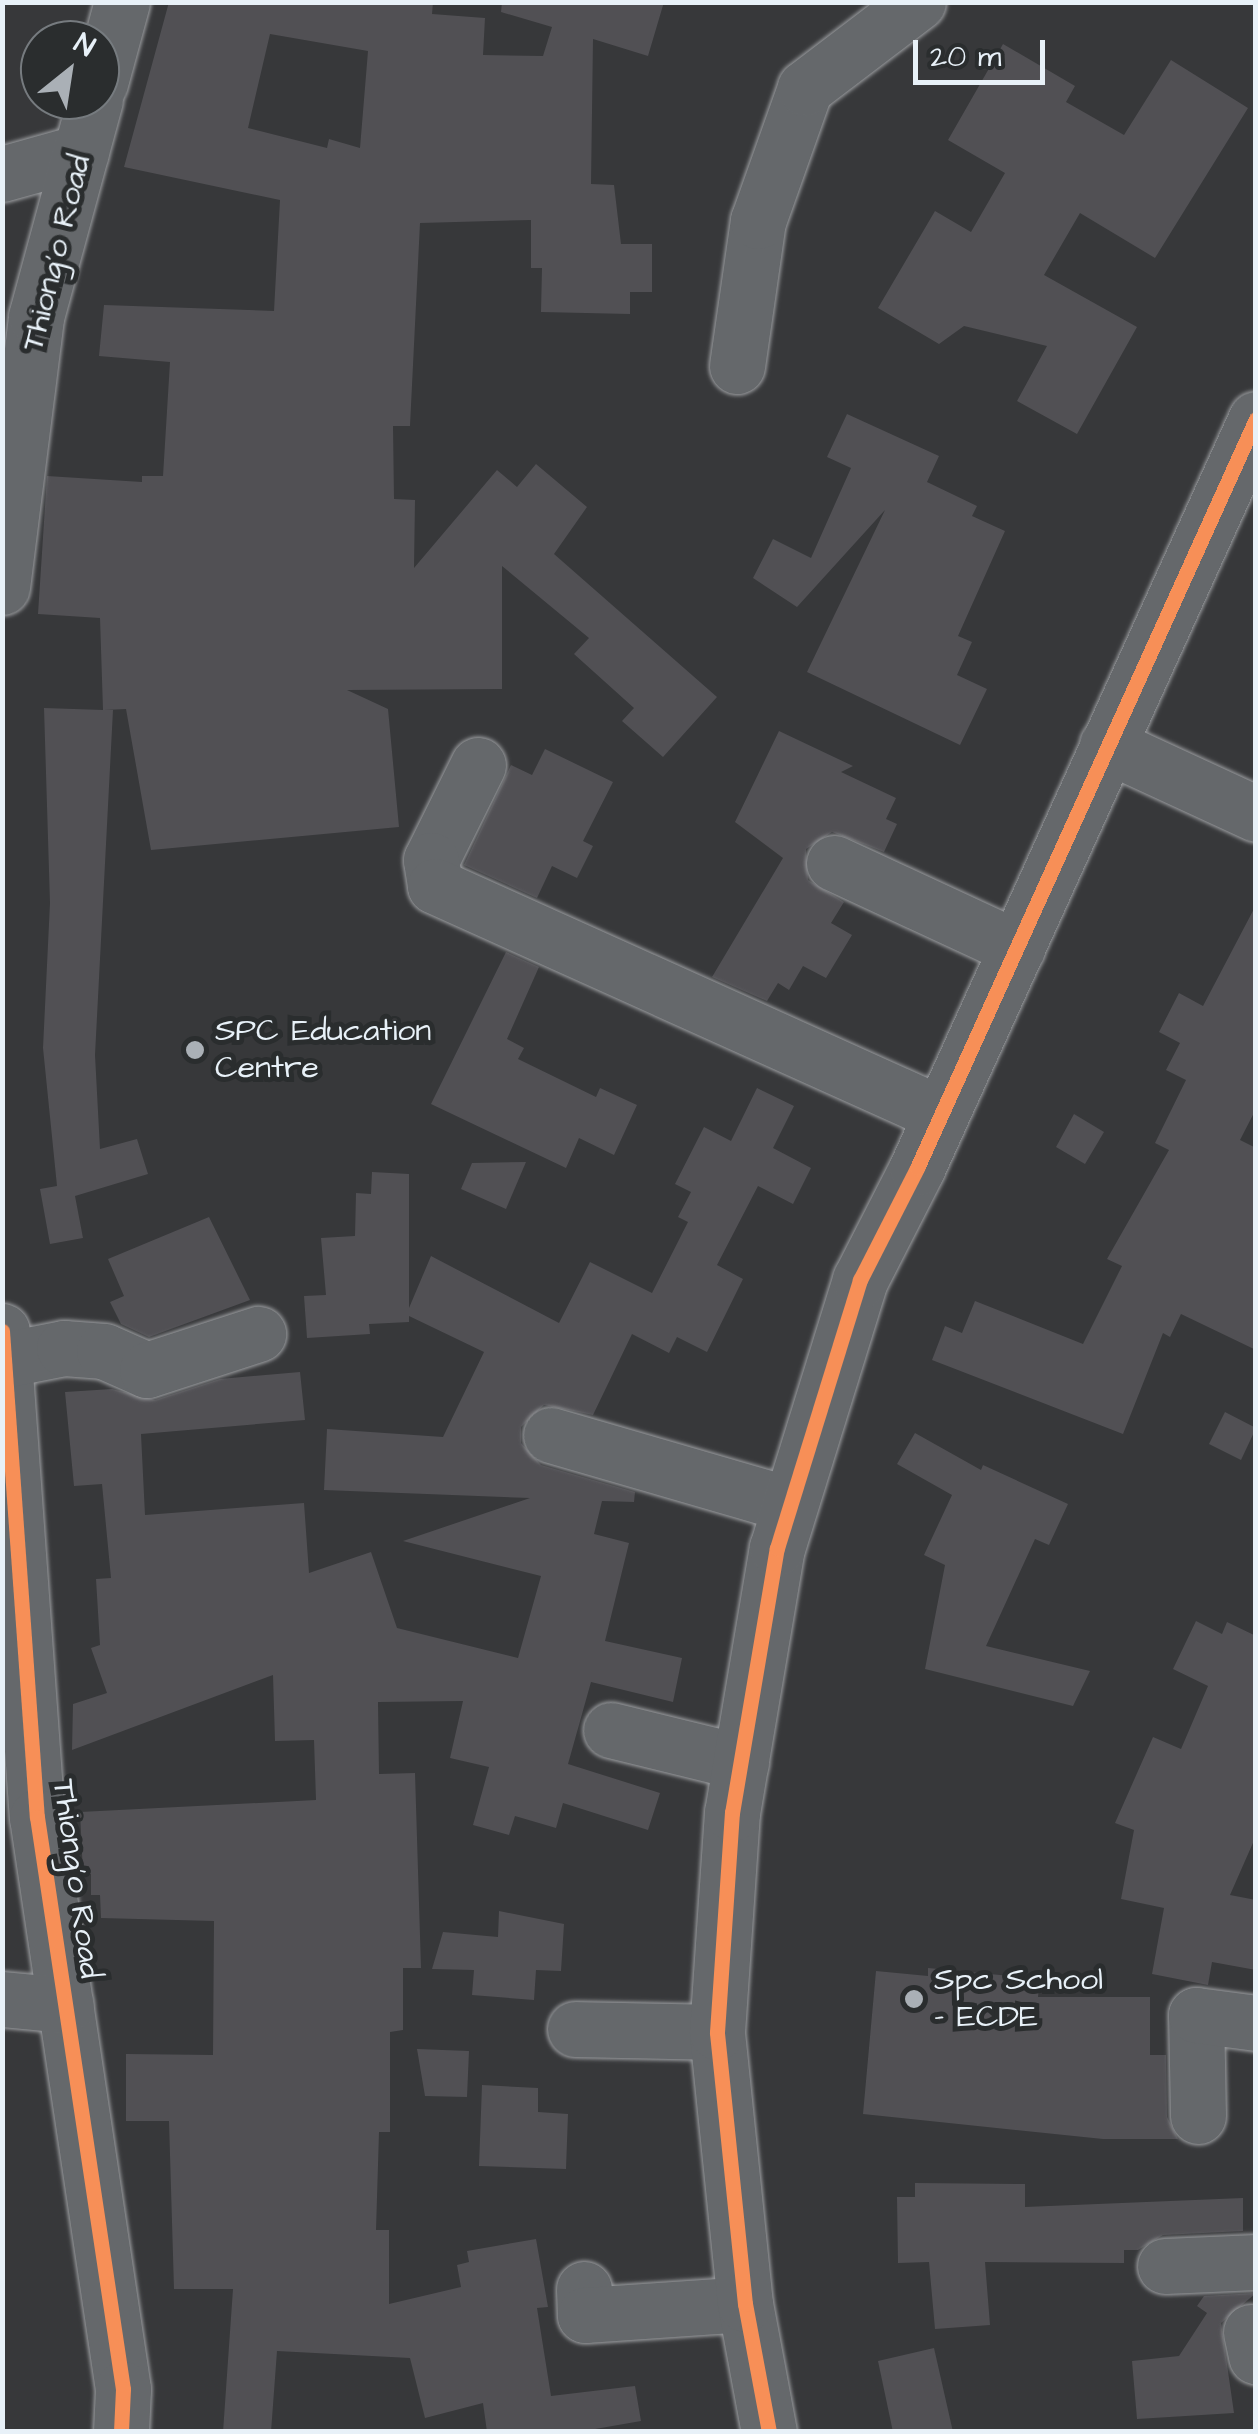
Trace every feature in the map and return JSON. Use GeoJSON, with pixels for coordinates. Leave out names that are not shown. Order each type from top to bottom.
{"type":"FeatureCollection","features":[{"type":"Feature","properties":{"kind":"street"},"geometry":{"type":"LineString","coordinates":[[737,366],[758,221],[804,88],[918,2]]}},
{"type":"Feature","properties":{"kind":"street","name":"Thiong'o Road"},"geometry":{"type":"LineString","coordinates":[[2,587],[6,524],[36,318],[90,120]]}},
{"type":"Feature","properties":{"kind":"street"},"geometry":{"type":"LineString","coordinates":[[2,174],[81,152]]}},
{"type":"Feature","properties":{"kind":"street"},"geometry":{"type":"LineString","coordinates":[[769,2432],[748,2317],[717,2032],[741,1762],[790,1504],[860,1280],[941,1114],[1256,420]]}},
{"type":"Feature","properties":{"kind":"street"},"geometry":{"type":"LineString","coordinates":[[1107,746],[1256,814]]}},
{"type":"Feature","properties":{"kind":"street"},"geometry":{"type":"LineString","coordinates":[[478,766],[431,860],[435,886],[941,1114]]}},
{"type":"Feature","properties":{"kind":"street"},"geometry":{"type":"LineString","coordinates":[[834,863],[1017,948]]}},
{"type":"Feature","properties":{"kind":"street","name":"Thiong'o Road"},"geometry":{"type":"LineString","coordinates":[[2,1331],[37,1817],[123,2388],[121,2432]]}},
{"type":"Feature","properties":{"kind":"street"},"geometry":{"type":"LineString","coordinates":[[3,1378],[64,1348],[104,1351],[147,1370],[258,1334]]}},
{"type":"Feature","properties":{"kind":"street"},"geometry":{"type":"LineString","coordinates":[[551,1435],[790,1504]]}},
{"type":"Feature","properties":{"kind":"street"},"geometry":{"type":"LineString","coordinates":[[611,1730],[741,1762]]}},
{"type":"Feature","properties":{"kind":"street"},"geometry":{"type":"LineString","coordinates":[[2,1999],[66,2005]]}},
{"type":"Feature","properties":{"kind":"street"},"geometry":{"type":"LineString","coordinates":[[1198,2116],[1196,2015],[1256,2023]]}},
{"type":"Feature","properties":{"kind":"street"},"geometry":{"type":"LineString","coordinates":[[575,2029],[717,2032]]}},
{"type":"Feature","properties":{"kind":"street"},"geometry":{"type":"LineString","coordinates":[[1165,2266],[1256,2262]]}},
{"type":"Feature","properties":{"kind":"street"},"geometry":{"type":"LineString","coordinates":[[584,2289],[585,2316],[748,2317]]}},
{"type":"Feature","properties":{"kind":"street"},"geometry":{"type":"LineString","coordinates":[[576,2354],[748,2317]]}},
{"type":"Feature","properties":{"kind":"building"},"geometry":{"type":"Polygon","coordinates":[[[169,2],[433,2],[432,14],[485,18],[483,55],[543,56],[552,27],[501,12],[502,2],[664,2],[648,56],[593,39],[591,184],[614,185],[621,244],[652,244],[652,292],[630,292],[630,314],[541,312],[542,268],[531,268],[531,220],[420,223],[410,426],[393,426],[394,499],[415,500],[414,568],[497,470],[517,487],[536,464],[587,507],[554,554],[717,697],[663,757],[622,721],[634,708],[574,654],[589,638],[502,566],[502,689],[347,690],[388,709],[399,827],[151,850],[126,709],[104,710],[113,710],[95,1055],[100,1149],[137,1139],[148,1174],[75,1196],[83,1238],[50,1244],[40,1189],[57,1186],[43,1048],[50,903],[44,708],[103,710],[100,618],[38,614],[47,476],[142,482],[142,476],[163,476],[170,362],[99,356],[104,305],[274,311],[280,200],[124,167],[169,2]],[[270,34],[248,128],[327,148],[329,139],[360,148],[368,51],[270,34]]]}},
{"type":"Feature","properties":{"kind":"building"},"geometry":{"type":"Polygon","coordinates":[[[1003,44],[1075,86],[1066,102],[1124,135],[1171,60],[1248,108],[1155,258],[1080,213],[1044,275],[1137,327],[1077,434],[1017,401],[1047,346],[964,326],[939,344],[878,308],[935,211],[971,232],[1005,173],[948,140],[1003,44]]]}},
{"type":"Feature","properties":{"kind":"building"},"geometry":{"type":"Polygon","coordinates":[[[847,414],[939,456],[927,482],[977,506],[972,516],[1005,531],[958,636],[972,642],[957,675],[987,689],[960,745],[807,672],[885,510],[797,607],[753,578],[773,539],[811,558],[851,468],[827,457],[847,414]]]}},
{"type":"Feature","properties":{"kind":"building"},"geometry":{"type":"Polygon","coordinates":[[[779,731],[853,766],[841,772],[896,798],[886,819],[897,824],[884,852],[832,832],[806,849],[808,880],[844,902],[831,923],[852,935],[826,978],[803,966],[789,990],[778,983],[767,1001],[712,977],[783,858],[735,822],[779,731]]]}},
{"type":"Feature","properties":{"kind":"building"},"geometry":{"type":"Polygon","coordinates":[[[545,749],[613,782],[583,841],[593,846],[577,878],[552,866],[537,898],[464,865],[511,765],[532,775],[545,749]]]}},
{"type":"Feature","properties":{"kind":"building"},"geometry":{"type":"Polygon","coordinates":[[[1256,905],[1256,1109],[1240,1140],[1256,1148],[1256,1350],[1181,1314],[1170,1337],[1163,1333],[1123,1434],[932,1360],[945,1326],[962,1333],[975,1301],[1083,1344],[1122,1266],[1107,1259],[1169,1150],[1155,1143],[1186,1080],[1166,1070],[1180,1043],[1159,1032],[1179,993],[1203,1006],[1256,905]]]}},
{"type":"Feature","properties":{"kind":"building"},"geometry":{"type":"Polygon","coordinates":[[[506,952],[539,967],[507,1039],[524,1048],[518,1059],[596,1097],[600,1088],[637,1105],[614,1155],[579,1138],[566,1168],[431,1104],[506,952]]]}},
{"type":"Feature","properties":{"kind":"building"},"geometry":{"type":"Polygon","coordinates":[[[757,1088],[794,1106],[773,1148],[811,1168],[793,1204],[758,1186],[717,1265],[743,1279],[707,1352],[677,1337],[669,1353],[632,1334],[593,1415],[544,1405],[521,1427],[521,1443],[541,1465],[635,1492],[634,1502],[602,1501],[594,1534],[629,1543],[605,1641],[682,1658],[673,1702],[591,1682],[568,1764],[660,1793],[648,1830],[563,1803],[556,1828],[515,1816],[509,1835],[473,1825],[489,1767],[450,1758],[463,1701],[378,1702],[379,1774],[415,1773],[421,1968],[403,1968],[403,2030],[390,2032],[390,2132],[379,2132],[376,2230],[389,2230],[389,2304],[461,2287],[457,2265],[469,2262],[467,2251],[536,2239],[548,2307],[537,2308],[551,2396],[635,2386],[641,2421],[578,2432],[487,2432],[483,2403],[425,2418],[410,2358],[277,2351],[271,2432],[223,2432],[233,2289],[174,2289],[169,2121],[126,2121],[126,2054],[213,2055],[214,1921],[101,1918],[100,1895],[91,1895],[91,1874],[83,1874],[80,1812],[316,1800],[314,1740],[275,1741],[273,1675],[72,1750],[73,1704],[107,1693],[91,1648],[100,1645],[96,1579],[111,1578],[102,1484],[74,1486],[65,1392],[112,1389],[155,1400],[220,1379],[300,1372],[305,1420],[141,1434],[145,1515],[304,1503],[309,1573],[371,1552],[397,1628],[518,1658],[541,1576],[403,1541],[530,1498],[324,1490],[327,1429],[443,1437],[484,1352],[409,1316],[409,1322],[369,1324],[370,1334],[307,1338],[304,1296],[326,1295],[321,1238],[355,1236],[356,1193],[371,1194],[372,1172],[409,1174],[409,1308],[431,1256],[559,1323],[590,1262],[652,1293],[688,1222],[678,1217],[691,1192],[675,1184],[704,1127],[731,1141],[757,1088]]]}},
{"type":"Feature","properties":{"kind":"building"},"geometry":{"type":"Polygon","coordinates":[[[1074,1114],[1104,1132],[1085,1164],[1056,1147],[1074,1114]]]}},
{"type":"Feature","properties":{"kind":"building"},"geometry":{"type":"Polygon","coordinates":[[[526,1162],[506,1209],[461,1189],[472,1163],[526,1162]]]}},
{"type":"Feature","properties":{"kind":"building"},"geometry":{"type":"Polygon","coordinates":[[[209,1217],[250,1300],[149,1337],[121,1324],[110,1302],[124,1296],[108,1259],[209,1217]]]}},
{"type":"Feature","properties":{"kind":"building"},"geometry":{"type":"Polygon","coordinates":[[[1225,1412],[1256,1428],[1241,1460],[1209,1444],[1225,1412]]]}},
{"type":"Feature","properties":{"kind":"building"},"geometry":{"type":"Polygon","coordinates":[[[915,1433],[981,1470],[983,1465],[1068,1504],[1049,1545],[1035,1539],[986,1646],[1090,1671],[1073,1706],[925,1669],[945,1565],[924,1555],[952,1495],[897,1464],[915,1433]]]}},
{"type":"Feature","properties":{"kind":"building"},"geometry":{"type":"Polygon","coordinates":[[[1196,1621],[1222,1634],[1227,1622],[1256,1636],[1256,1836],[1230,1895],[1256,1900],[1256,1970],[1212,1962],[1208,1985],[1152,1974],[1164,1908],[1121,1899],[1134,1830],[1115,1823],[1153,1737],[1181,1749],[1208,1686],[1173,1669],[1196,1621]]]}},
{"type":"Feature","properties":{"kind":"building"},"geometry":{"type":"Polygon","coordinates":[[[499,1911],[564,1924],[561,1971],[536,1970],[534,2000],[472,1995],[474,1970],[432,1969],[443,1932],[498,1937],[499,1911]]]}},
{"type":"Feature","properties":{"kind":"building"},"geometry":{"type":"Polygon","coordinates":[[[928,1968],[1040,1979],[1038,1997],[1150,1997],[1150,2055],[1166,2055],[1167,2117],[1178,2139],[1103,2139],[863,2114],[876,1971],[928,1976],[928,1968]]]}},
{"type":"Feature","properties":{"kind":"building"},"geometry":{"type":"Polygon","coordinates":[[[417,2049],[469,2051],[467,2097],[425,2096],[417,2049]]]}},
{"type":"Feature","properties":{"kind":"building"},"geometry":{"type":"Polygon","coordinates":[[[482,2085],[538,2088],[538,2112],[568,2114],[566,2169],[479,2166],[482,2085]]]}},
{"type":"Feature","properties":{"kind":"building"},"geometry":{"type":"Polygon","coordinates":[[[915,2183],[1025,2184],[1025,2207],[1243,2198],[1243,2231],[1163,2235],[1138,2250],[1124,2250],[1124,2263],[985,2262],[990,2325],[935,2329],[929,2262],[898,2263],[897,2197],[915,2197],[915,2183]]]}},
{"type":"Feature","properties":{"kind":"building"},"geometry":{"type":"Polygon","coordinates":[[[1256,2293],[1221,2323],[1234,2413],[1137,2419],[1132,2361],[1179,2356],[1207,2313],[1197,2306],[1204,2296],[1256,2293]]]}},
{"type":"Feature","properties":{"kind":"building"},"geometry":{"type":"Polygon","coordinates":[[[934,2348],[953,2432],[893,2432],[878,2361],[934,2348]]]}},
{"type":"Feature","properties":{"kind":"cycle path"},"geometry":{"type":"LineString","coordinates":[[769,2432],[745,2304],[717,2032],[732,1813],[777,1548],[860,1280],[917,1168],[1256,419]]}},
{"type":"Feature","properties":{"kind":"cycle path"},"geometry":{"type":"LineString","coordinates":[[2,1331],[37,1817],[123,2389],[121,2432]]}},
{"type":"Feature","properties":{"kind":"place","name":"SPC Education Centre"},"geometry":{"type":"Point","coordinates":[195,1050]}},
{"type":"Feature","properties":{"kind":"place","name":"Spc School - ECDE"},"geometry":{"type":"Point","coordinates":[914,1999]}}]}
